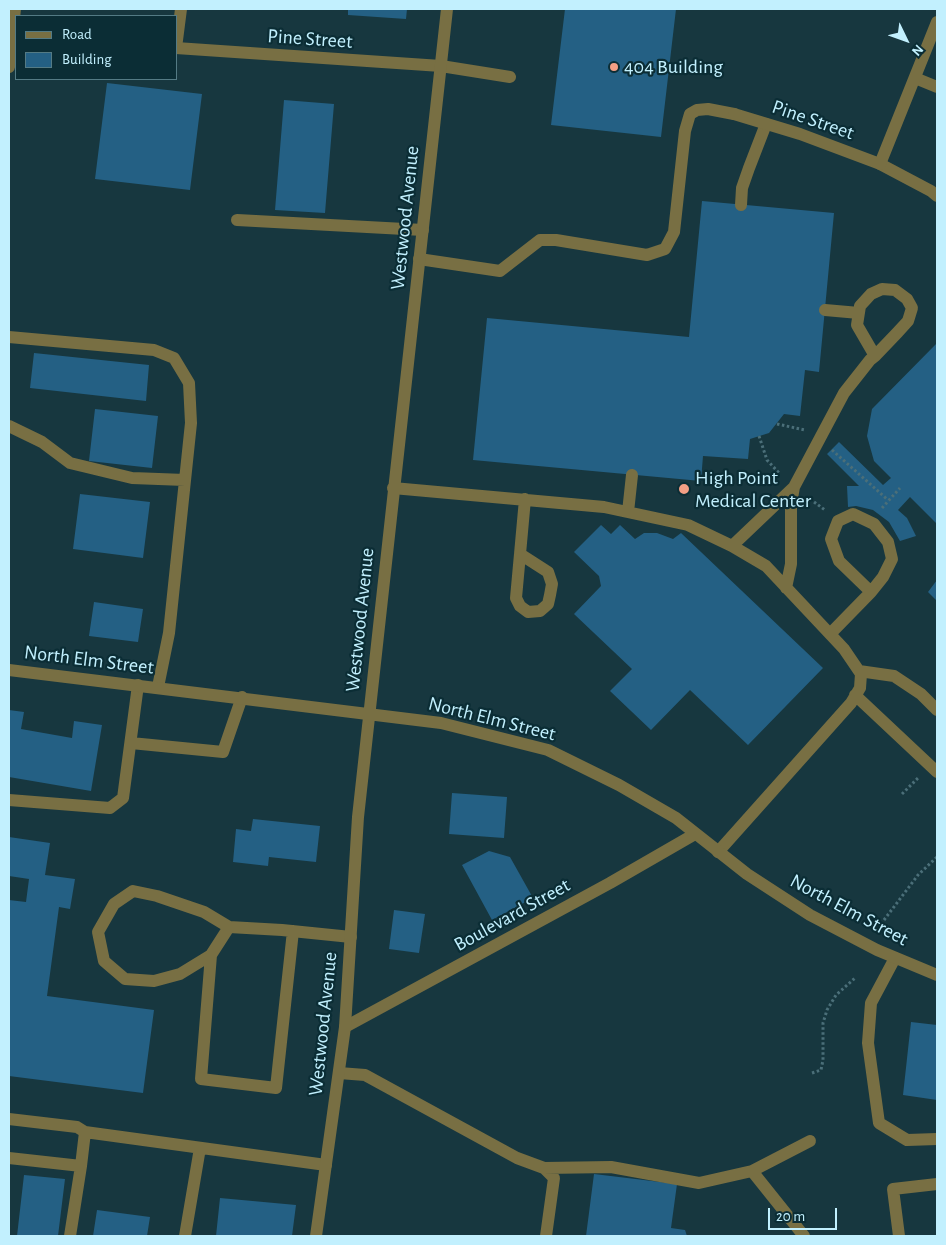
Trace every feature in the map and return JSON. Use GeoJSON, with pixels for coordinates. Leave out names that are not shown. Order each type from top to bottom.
{"type":"FeatureCollection","features":[{"type":"Feature","properties":{"kind":"street"},"geometry":{"type":"LineString","coordinates":[[9,66],[14,39],[15,9]]}},
{"type":"Feature","properties":{"kind":"street"},"geometry":{"type":"LineString","coordinates":[[178,35],[182,9]]}},
{"type":"Feature","properties":{"kind":"street","name":"Westwood Avenue"},"geometry":{"type":"LineString","coordinates":[[316,1236],[345,1027],[358,817],[447,9]]}},
{"type":"Feature","properties":{"kind":"street"},"geometry":{"type":"LineString","coordinates":[[880,164],[937,22]]}},
{"type":"Feature","properties":{"kind":"street","name":"Pine Street"},"geometry":{"type":"LineString","coordinates":[[178,48],[441,66],[510,77]]}},
{"type":"Feature","properties":{"kind":"street"},"geometry":{"type":"LineString","coordinates":[[915,78],[937,87]]}},
{"type":"Feature","properties":{"kind":"street","name":"Pine Street"},"geometry":{"type":"LineString","coordinates":[[419,259],[500,271],[540,240],[556,240],[647,255],[665,249],[674,232],[685,131],[690,114],[697,110],[708,109],[734,114],[800,134],[880,164],[937,196]]}},
{"type":"Feature","properties":{"kind":"street"},"geometry":{"type":"LineString","coordinates":[[741,205],[742,188],[766,124]]}},
{"type":"Feature","properties":{"kind":"street"},"geometry":{"type":"LineString","coordinates":[[237,220],[423,230]]}},
{"type":"Feature","properties":{"kind":"street"},"geometry":{"type":"LineString","coordinates":[[786,588],[791,564],[790,504],[794,487],[844,393],[908,321],[912,308],[907,299],[895,290],[882,289],[871,294],[860,306],[857,325],[875,356]]}},
{"type":"Feature","properties":{"kind":"street"},"geometry":{"type":"LineString","coordinates":[[825,310],[859,313]]}},
{"type":"Feature","properties":{"kind":"street"},"geometry":{"type":"LineString","coordinates":[[9,337],[154,350],[174,358],[189,383],[191,423],[169,633],[158,687]]}},
{"type":"Feature","properties":{"kind":"street"},"geometry":{"type":"LineString","coordinates":[[9,426],[42,442],[70,463],[132,478],[185,480]]}},
{"type":"Feature","properties":{"kind":"street"},"geometry":{"type":"LineString","coordinates":[[628,512],[632,475]]}},
{"type":"Feature","properties":{"kind":"street"},"geometry":{"type":"LineString","coordinates":[[732,546],[794,487]]}},
{"type":"Feature","properties":{"kind":"street"},"geometry":{"type":"LineString","coordinates":[[393,488],[604,506],[688,525],[732,546],[766,566],[844,649],[861,674],[860,688],[856,696],[851,704],[718,852]]}},
{"type":"Feature","properties":{"kind":"street"},"geometry":{"type":"LineString","coordinates":[[520,554],[526,499]]}},
{"type":"Feature","properties":{"kind":"street"},"geometry":{"type":"LineString","coordinates":[[830,634],[871,592],[883,578],[892,559],[888,542],[874,524],[853,514],[838,521],[832,539],[839,561],[871,592]]}},
{"type":"Feature","properties":{"kind":"street","name":"North Elm Street"},"geometry":{"type":"LineString","coordinates":[[9,670],[242,697],[441,723],[548,750],[628,790],[676,818],[747,874],[810,915],[877,950],[937,975]]}},
{"type":"Feature","properties":{"kind":"street"},"geometry":{"type":"LineString","coordinates":[[859,671],[894,676],[921,694],[937,710]]}},
{"type":"Feature","properties":{"kind":"street"},"geometry":{"type":"LineString","coordinates":[[9,800],[110,808],[123,798],[138,685]]}},
{"type":"Feature","properties":{"kind":"street"},"geometry":{"type":"LineString","coordinates":[[856,696],[937,772]]}},
{"type":"Feature","properties":{"kind":"street"},"geometry":{"type":"LineString","coordinates":[[131,742],[223,752],[242,697]]}},
{"type":"Feature","properties":{"kind":"street","name":"Boulevard Street"},"geometry":{"type":"LineString","coordinates":[[345,1027],[610,883],[694,834]]}},
{"type":"Feature","properties":{"kind":"street"},"geometry":{"type":"LineString","coordinates":[[229,927],[211,955],[180,974],[154,981],[125,979],[104,961],[98,932],[114,904],[133,891],[157,896],[204,912],[229,927],[351,937]]}},
{"type":"Feature","properties":{"kind":"street"},"geometry":{"type":"LineString","coordinates":[[211,955],[201,1079],[276,1088],[293,931]]}},
{"type":"Feature","properties":{"kind":"street"},"geometry":{"type":"LineString","coordinates":[[895,958],[871,1003],[868,1043],[879,1124],[907,1140],[937,1139]]}},
{"type":"Feature","properties":{"kind":"street"},"geometry":{"type":"LineString","coordinates":[[339,1073],[365,1075],[517,1158],[544,1168],[611,1168],[699,1183],[752,1171],[810,1142]]}},
{"type":"Feature","properties":{"kind":"street"},"geometry":{"type":"LineString","coordinates":[[9,1119],[77,1127],[85,1132],[326,1165]]}},
{"type":"Feature","properties":{"kind":"street"},"geometry":{"type":"LineString","coordinates":[[70,1236],[85,1132]]}},
{"type":"Feature","properties":{"kind":"street"},"geometry":{"type":"LineString","coordinates":[[185,1236],[200,1148]]}},
{"type":"Feature","properties":{"kind":"street"},"geometry":{"type":"LineString","coordinates":[[9,1158],[81,1166]]}},
{"type":"Feature","properties":{"kind":"street"},"geometry":{"type":"LineString","coordinates":[[544,1168],[554,1178],[546,1236]]}},
{"type":"Feature","properties":{"kind":"street"},"geometry":{"type":"LineString","coordinates":[[752,1171],[804,1236]]}},
{"type":"Feature","properties":{"kind":"street"},"geometry":{"type":"LineString","coordinates":[[899,1236],[893,1189],[937,1184]]}},
{"type":"Feature","properties":{"kind":"path"},"geometry":{"type":"LineString","coordinates":[[777,424],[805,430],[832,450],[888,500]]}},
{"type":"Feature","properties":{"kind":"path"},"geometry":{"type":"LineString","coordinates":[[870,522],[900,488]]}},
{"type":"Feature","properties":{"kind":"path"},"geometry":{"type":"LineString","coordinates":[[884,920],[918,875],[937,857]]}},
{"type":"Feature","properties":{"kind":"path"},"geometry":{"type":"LineString","coordinates":[[812,1073],[821,1070],[823,1060],[823,1022],[827,1010],[836,995],[855,978]]}},
{"type":"Feature","properties":{"kind":"building"},"geometry":{"type":"Polygon","coordinates":[[[348,9],[407,9],[406,19],[348,15],[348,9]]]}},
{"type":"Feature","properties":{"kind":"building","name":"404 Building"},"geometry":{"type":"Polygon","coordinates":[[[565,9],[676,9],[661,137],[551,125],[565,9]]]}},
{"type":"Feature","properties":{"kind":"building"},"geometry":{"type":"Polygon","coordinates":[[[107,83],[202,94],[190,190],[95,179],[107,83]]]}},
{"type":"Feature","properties":{"kind":"building"},"geometry":{"type":"Polygon","coordinates":[[[284,100],[334,104],[325,213],[275,210],[284,100]]]}},
{"type":"Feature","properties":{"kind":"building"},"geometry":{"type":"Polygon","coordinates":[[[702,201],[834,213],[819,372],[805,370],[800,416],[784,414],[769,433],[750,439],[748,459],[703,456],[701,481],[473,460],[487,318],[689,337],[702,201]]]}},
{"type":"Feature","properties":{"kind":"building"},"geometry":{"type":"Polygon","coordinates":[[[937,343],[937,524],[910,497],[898,510],[907,518],[916,536],[900,541],[889,522],[873,510],[856,506],[848,507],[847,486],[859,486],[827,454],[839,442],[883,485],[891,478],[874,461],[867,436],[872,409],[937,343]]]}},
{"type":"Feature","properties":{"kind":"building"},"geometry":{"type":"Polygon","coordinates":[[[34,353],[149,365],[146,401],[30,388],[34,353]]]}},
{"type":"Feature","properties":{"kind":"building"},"geometry":{"type":"Polygon","coordinates":[[[95,409],[158,416],[152,468],[89,461],[95,409]]]}},
{"type":"Feature","properties":{"kind":"building"},"geometry":{"type":"Polygon","coordinates":[[[80,494],[150,502],[143,558],[73,549],[80,494]]]}},
{"type":"Feature","properties":{"kind":"building"},"geometry":{"type":"Polygon","coordinates":[[[601,525],[611,534],[620,525],[635,539],[644,533],[657,533],[673,539],[681,533],[823,668],[748,745],[690,690],[651,730],[610,691],[632,669],[574,614],[601,586],[599,576],[574,552],[601,525]]]}},
{"type":"Feature","properties":{"kind":"building"},"geometry":{"type":"Polygon","coordinates":[[[937,580],[937,601],[928,592],[937,580]]]}},
{"type":"Feature","properties":{"kind":"building"},"geometry":{"type":"Polygon","coordinates":[[[94,602],[143,609],[138,642],[89,636],[94,602]]]}},
{"type":"Feature","properties":{"kind":"building"},"geometry":{"type":"Polygon","coordinates":[[[9,710],[24,712],[21,729],[72,738],[74,721],[102,725],[91,791],[9,777],[9,710]]]}},
{"type":"Feature","properties":{"kind":"building"},"geometry":{"type":"Polygon","coordinates":[[[452,793],[507,797],[504,838],[449,834],[452,793]]]}},
{"type":"Feature","properties":{"kind":"building"},"geometry":{"type":"Polygon","coordinates":[[[253,819],[320,826],[316,862],[269,857],[268,866],[233,862],[236,829],[251,831],[253,819]]]}},
{"type":"Feature","properties":{"kind":"building"},"geometry":{"type":"Polygon","coordinates":[[[9,837],[50,843],[45,875],[75,879],[70,909],[59,907],[47,996],[154,1010],[143,1093],[9,1076],[9,900],[26,902],[29,879],[9,876],[9,837]]]}},
{"type":"Feature","properties":{"kind":"building"},"geometry":{"type":"Polygon","coordinates":[[[489,851],[510,857],[533,898],[492,920],[462,865],[489,851]]]}},
{"type":"Feature","properties":{"kind":"building"},"geometry":{"type":"Polygon","coordinates":[[[394,910],[425,914],[419,953],[389,949],[394,910]]]}},
{"type":"Feature","properties":{"kind":"building"},"geometry":{"type":"Polygon","coordinates":[[[911,1022],[937,1025],[937,1100],[903,1095],[911,1022]]]}},
{"type":"Feature","properties":{"kind":"building"},"geometry":{"type":"Polygon","coordinates":[[[594,1174],[677,1184],[671,1228],[685,1230],[687,1236],[586,1236],[594,1174]]]}},
{"type":"Feature","properties":{"kind":"building"},"geometry":{"type":"Polygon","coordinates":[[[24,1175],[65,1179],[58,1236],[17,1236],[24,1175]]]}},
{"type":"Feature","properties":{"kind":"building"},"geometry":{"type":"Polygon","coordinates":[[[220,1198],[296,1205],[292,1236],[216,1236],[220,1198]]]}},
{"type":"Feature","properties":{"kind":"building"},"geometry":{"type":"Polygon","coordinates":[[[97,1210],[150,1217],[147,1236],[93,1236],[97,1210]]]}},
{"type":"Feature","properties":{"kind":"place","name":"404 Building"},"geometry":{"type":"Point","coordinates":[614,67]}},
{"type":"Feature","properties":{"kind":"place","name":"High Point Medical Center"},"geometry":{"type":"Point","coordinates":[684,489]}}]}
